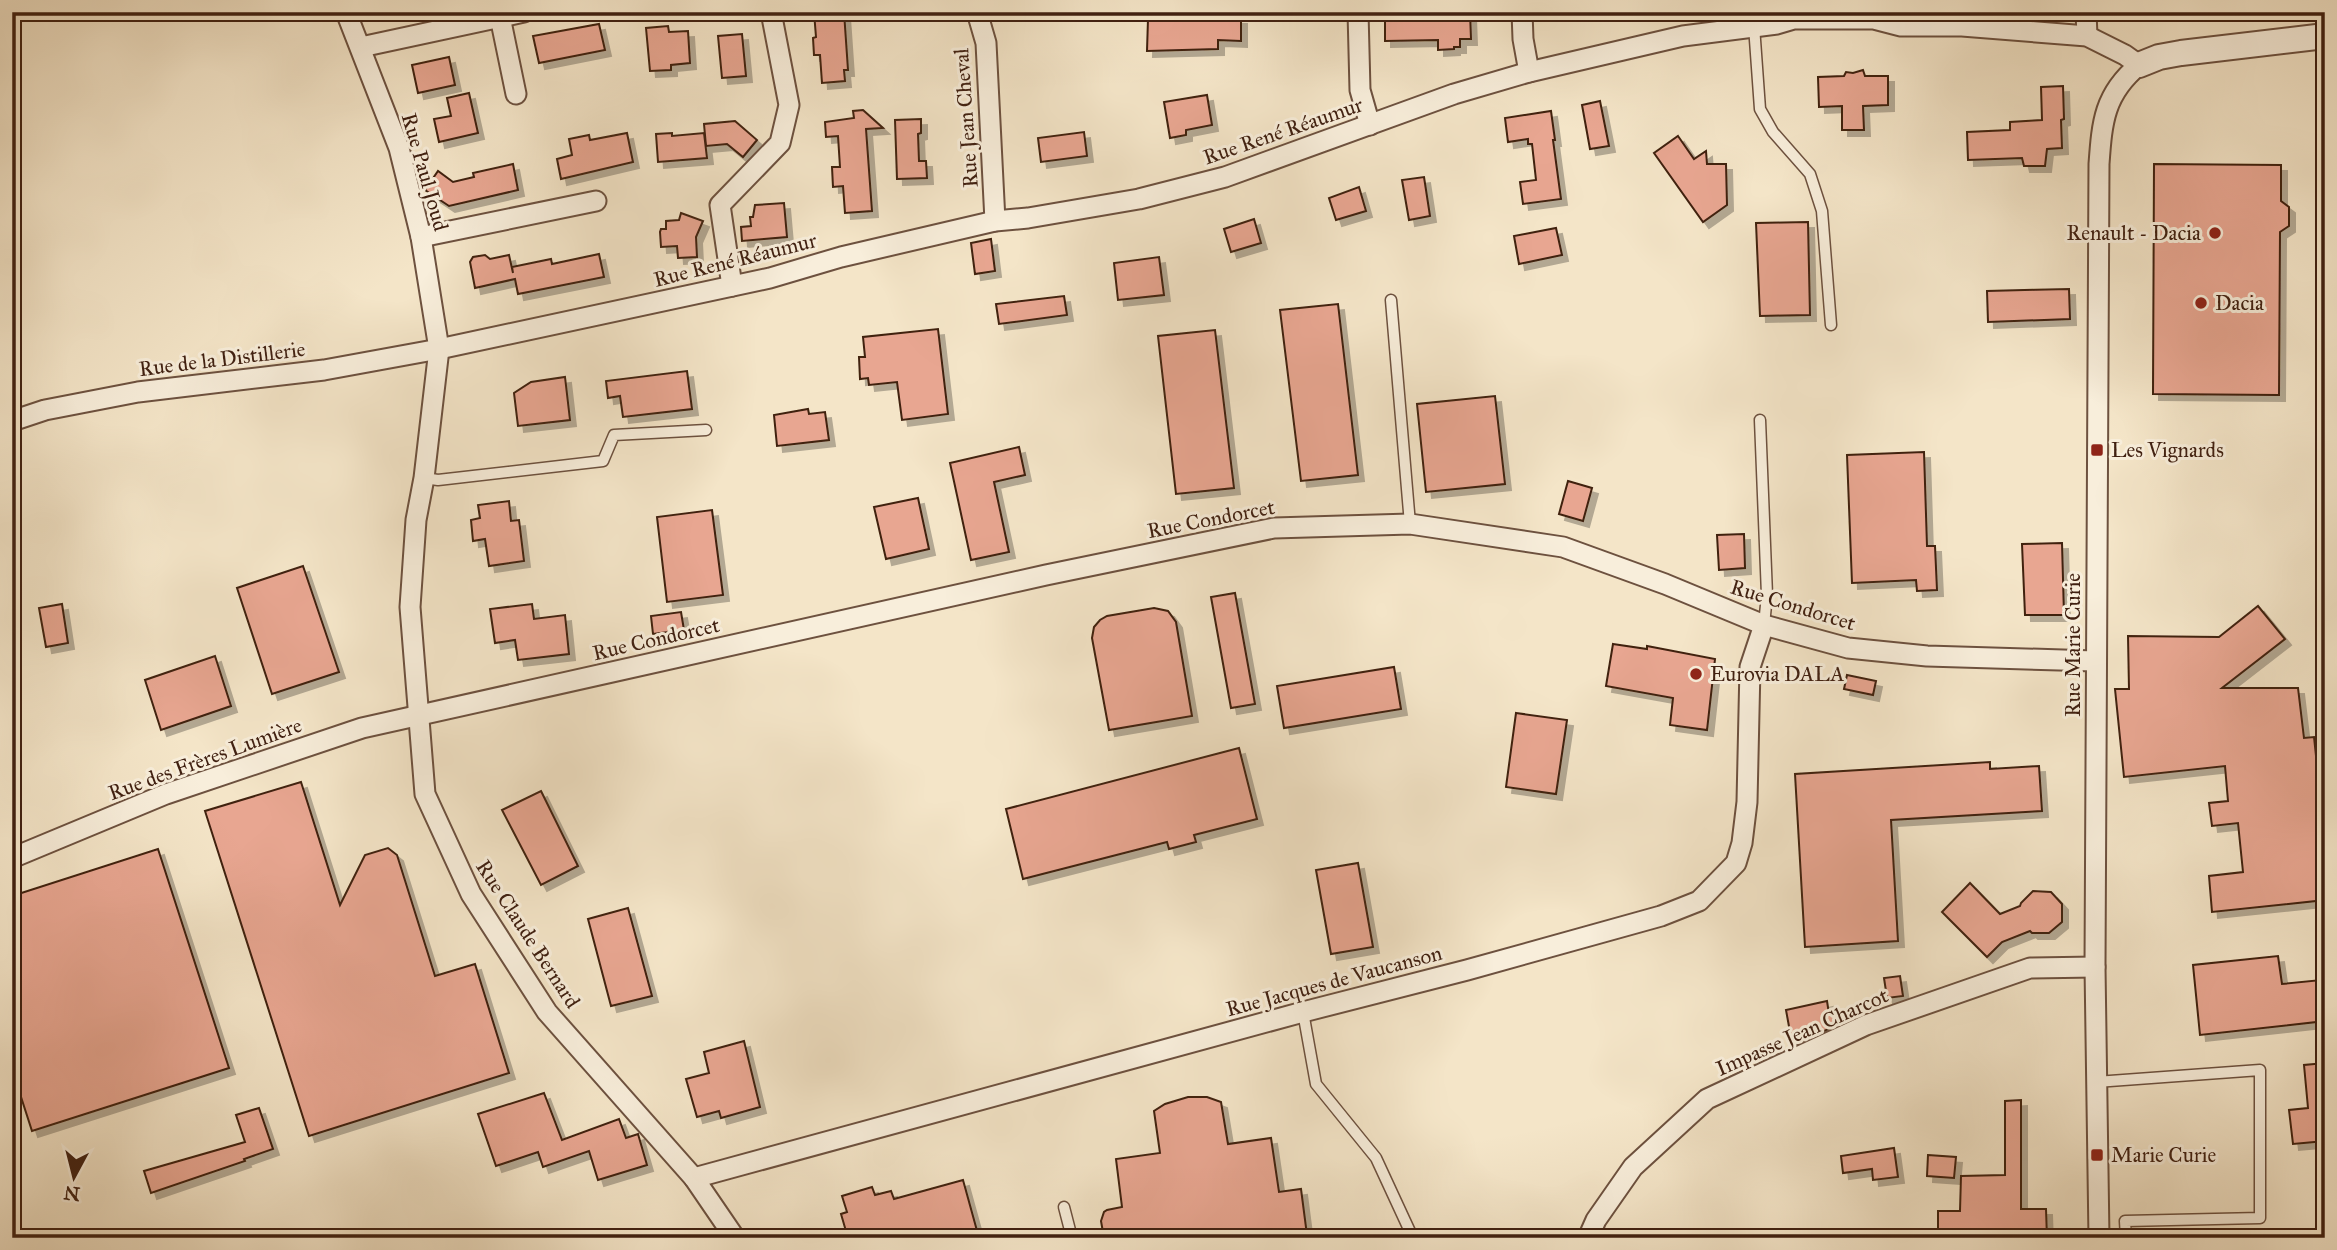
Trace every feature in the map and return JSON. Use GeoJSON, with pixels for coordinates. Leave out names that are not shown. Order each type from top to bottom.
{"type":"FeatureCollection","features":[{"type":"Feature","properties":{"kind":"street","name":"Rue Paul Joud"},"geometry":{"type":"LineString","coordinates":[[346,12],[399,148],[421,237],[439,349]]}},
{"type":"Feature","properties":{"kind":"street"},"geometry":{"type":"LineString","coordinates":[[361,47],[499,15],[524,12]]}},
{"type":"Feature","properties":{"kind":"street"},"geometry":{"type":"LineString","coordinates":[[732,286],[720,205],[779,143],[789,105],[771,12]]}},
{"type":"Feature","properties":{"kind":"street","name":"Rue Jean Cheval"},"geometry":{"type":"LineString","coordinates":[[977,12],[986,43],[995,221]]}},
{"type":"Feature","properties":{"kind":"street"},"geometry":{"type":"LineString","coordinates":[[1358,12],[1360,90],[1370,125]]}},
{"type":"Feature","properties":{"kind":"street"},"geometry":{"type":"LineString","coordinates":[[1522,12],[1523,39],[1529,72]]}},
{"type":"Feature","properties":{"kind":"street"},"geometry":{"type":"LineString","coordinates":[[2086,12],[2087,36]]}},
{"type":"Feature","properties":{"kind":"street"},"geometry":{"type":"LineString","coordinates":[[499,15],[516,94]]}},
{"type":"Feature","properties":{"kind":"street","name":"Rue René Réaumur"},"geometry":{"type":"LineString","coordinates":[[439,349],[770,278],[841,257],[995,221],[1139,200],[1225,177],[1454,94],[1529,72],[1683,36],[1830,16],[1874,19],[1901,26],[1962,26],[2087,36],[2139,65]]}},
{"type":"Feature","properties":{"kind":"street"},"geometry":{"type":"LineString","coordinates":[[2139,65],[2159,57],[2181,53],[2325,36]]}},
{"type":"Feature","properties":{"kind":"street","name":"Rue Marie Curie"},"geometry":{"type":"LineString","coordinates":[[2099,1238],[2095,967],[2095,661],[2099,178],[2101,129],[2105,110],[2127,75],[2139,65]]}},
{"type":"Feature","properties":{"kind":"street"},"geometry":{"type":"LineString","coordinates":[[421,237],[596,201]]}},
{"type":"Feature","properties":{"kind":"street","name":"Rue de la Distillerie"},"geometry":{"type":"LineString","coordinates":[[12,421],[45,410],[138,392],[324,370],[439,349]]}},
{"type":"Feature","properties":{"kind":"street","name":"Rue Claude Bernard"},"geometry":{"type":"LineString","coordinates":[[439,349],[424,478],[416,520],[410,607],[425,794],[471,894],[547,1012],[694,1178],[736,1238]]}},
{"type":"Feature","properties":{"kind":"street","name":"Rue Condorcet"},"geometry":{"type":"LineString","coordinates":[[417,716],[1046,575],[1274,528],[1410,524],[1563,547],[1665,584],[1764,625],[1848,648],[1927,656],[2095,661]]}},
{"type":"Feature","properties":{"kind":"street","name":"Rue Jacques de Vaucanson"},"geometry":{"type":"LineString","coordinates":[[694,1178],[1661,916],[1699,901],[1736,863],[1742,843],[1747,802],[1749,667],[1764,625]]}},
{"type":"Feature","properties":{"kind":"street","name":"Rue des Frères Lumière"},"geometry":{"type":"LineString","coordinates":[[12,858],[166,794],[362,728],[417,716]]}},
{"type":"Feature","properties":{"kind":"street","name":"Impasse Jean Charcot"},"geometry":{"type":"LineString","coordinates":[[1588,1238],[1633,1167],[1707,1098],[1866,1025],[2030,968],[2095,967]]}},
{"type":"Feature","properties":{"kind":"lane"},"geometry":{"type":"LineString","coordinates":[[1754,26],[1760,109],[1773,132],[1810,174],[1822,211],[1831,325]]}},
{"type":"Feature","properties":{"kind":"lane"},"geometry":{"type":"LineString","coordinates":[[1391,300],[1410,524]]}},
{"type":"Feature","properties":{"kind":"lane"},"geometry":{"type":"LineString","coordinates":[[1760,420],[1767,595],[1764,625]]}},
{"type":"Feature","properties":{"kind":"lane"},"geometry":{"type":"LineString","coordinates":[[424,478],[438,480],[603,461],[614,435],[706,430]]}},
{"type":"Feature","properties":{"kind":"lane"},"geometry":{"type":"LineString","coordinates":[[1303,1012],[1316,1084],[1376,1158],[1413,1238]]}},
{"type":"Feature","properties":{"kind":"lane"},"geometry":{"type":"LineString","coordinates":[[2096,1082],[2260,1070],[2260,1218],[2125,1221],[2126,1238]]}},
{"type":"Feature","properties":{"kind":"lane"},"geometry":{"type":"LineString","coordinates":[[1063,1207],[1072,1238]]}},
{"type":"Feature","properties":{"kind":"building"},"geometry":{"type":"Polygon","coordinates":[[[814,12],[844,12],[848,70],[844,70],[845,81],[822,83],[820,55],[814,55],[814,12]]]}},
{"type":"Feature","properties":{"kind":"building"},"geometry":{"type":"Polygon","coordinates":[[[1385,12],[1470,12],[1471,39],[1460,39],[1460,47],[1454,49],[1438,50],[1438,40],[1385,41],[1385,12]]]}},
{"type":"Feature","properties":{"kind":"building"},"geometry":{"type":"Polygon","coordinates":[[[1185,17],[1241,18],[1241,41],[1218,40],[1218,49],[1147,51],[1148,19],[1185,20],[1185,17]]]}},
{"type":"Feature","properties":{"kind":"building"},"geometry":{"type":"Polygon","coordinates":[[[599,24],[605,50],[539,63],[533,36],[599,24]]]}},
{"type":"Feature","properties":{"kind":"building"},"geometry":{"type":"Polygon","coordinates":[[[668,26],[669,32],[688,31],[690,63],[671,65],[671,70],[650,71],[646,28],[668,26]]]}},
{"type":"Feature","properties":{"kind":"building"},"geometry":{"type":"Polygon","coordinates":[[[742,34],[746,76],[722,78],[718,36],[742,34]]]}},
{"type":"Feature","properties":{"kind":"building"},"geometry":{"type":"Polygon","coordinates":[[[449,57],[455,85],[418,93],[412,65],[449,57]]]}},
{"type":"Feature","properties":{"kind":"building"},"geometry":{"type":"Polygon","coordinates":[[[1863,70],[1865,76],[1888,76],[1888,105],[1863,106],[1864,130],[1842,130],[1842,106],[1819,107],[1818,77],[1844,76],[1846,72],[1863,70]]]}},
{"type":"Feature","properties":{"kind":"building"},"geometry":{"type":"Polygon","coordinates":[[[2063,86],[2062,148],[2047,149],[2045,166],[2024,166],[2022,158],[1968,160],[1967,132],[2010,130],[2010,122],[2042,120],[2041,87],[2063,86]]]}},
{"type":"Feature","properties":{"kind":"building"},"geometry":{"type":"Polygon","coordinates":[[[469,93],[478,133],[439,142],[434,119],[451,116],[447,98],[469,93]]]}},
{"type":"Feature","properties":{"kind":"building"},"geometry":{"type":"Polygon","coordinates":[[[1207,95],[1212,125],[1186,130],[1186,135],[1170,138],[1164,102],[1207,95]]]}},
{"type":"Feature","properties":{"kind":"building"},"geometry":{"type":"Polygon","coordinates":[[[1600,101],[1609,146],[1590,149],[1582,105],[1600,101]]]}},
{"type":"Feature","properties":{"kind":"building"},"geometry":{"type":"Polygon","coordinates":[[[863,110],[883,128],[866,129],[872,211],[845,213],[843,186],[833,187],[832,167],[840,167],[838,136],[826,137],[825,122],[854,118],[853,111],[863,110]]]}},
{"type":"Feature","properties":{"kind":"building"},"geometry":{"type":"Polygon","coordinates":[[[1551,111],[1561,199],[1523,204],[1520,182],[1536,180],[1532,144],[1528,144],[1528,139],[1508,142],[1505,118],[1551,111]]]}},
{"type":"Feature","properties":{"kind":"building"},"geometry":{"type":"Polygon","coordinates":[[[921,119],[921,133],[918,134],[919,161],[926,161],[927,178],[897,179],[895,120],[921,119]]]}},
{"type":"Feature","properties":{"kind":"building"},"geometry":{"type":"Polygon","coordinates":[[[735,121],[757,140],[743,157],[727,144],[706,146],[704,124],[735,121]]]}},
{"type":"Feature","properties":{"kind":"building"},"geometry":{"type":"Polygon","coordinates":[[[1084,132],[1087,156],[1041,162],[1038,138],[1084,132]]]}},
{"type":"Feature","properties":{"kind":"building"},"geometry":{"type":"Polygon","coordinates":[[[627,133],[633,162],[561,179],[557,159],[572,155],[569,139],[589,135],[590,140],[627,133]]]}},
{"type":"Feature","properties":{"kind":"building"},"geometry":{"type":"Polygon","coordinates":[[[672,133],[672,136],[704,133],[707,158],[658,162],[656,134],[672,133]]]}},
{"type":"Feature","properties":{"kind":"building"},"geometry":{"type":"Polygon","coordinates":[[[1678,136],[1694,159],[1706,151],[1707,164],[1726,164],[1727,205],[1703,222],[1654,153],[1678,136]]]}},
{"type":"Feature","properties":{"kind":"building"},"geometry":{"type":"Polygon","coordinates":[[[513,164],[518,190],[449,206],[425,190],[438,171],[453,182],[474,177],[473,173],[513,164]]]}},
{"type":"Feature","properties":{"kind":"building"},"geometry":{"type":"Polygon","coordinates":[[[2154,164],[2281,165],[2281,201],[2289,207],[2289,226],[2280,232],[2279,395],[2153,394],[2154,164]]]}},
{"type":"Feature","properties":{"kind":"building"},"geometry":{"type":"Polygon","coordinates":[[[1424,177],[1430,216],[1409,220],[1402,180],[1424,177]]]}},
{"type":"Feature","properties":{"kind":"building"},"geometry":{"type":"Polygon","coordinates":[[[1359,187],[1366,211],[1336,220],[1329,198],[1359,187]]]}},
{"type":"Feature","properties":{"kind":"building"},"geometry":{"type":"Polygon","coordinates":[[[784,203],[787,237],[742,241],[741,227],[751,226],[750,217],[753,217],[755,205],[784,203]]]}},
{"type":"Feature","properties":{"kind":"building"},"geometry":{"type":"Polygon","coordinates":[[[681,213],[703,221],[696,237],[697,257],[678,258],[677,246],[661,247],[661,229],[666,229],[666,221],[679,220],[681,213]]]}},
{"type":"Feature","properties":{"kind":"building"},"geometry":{"type":"Polygon","coordinates":[[[1254,219],[1261,243],[1231,252],[1224,229],[1254,219]]]}},
{"type":"Feature","properties":{"kind":"building"},"geometry":{"type":"Polygon","coordinates":[[[1808,222],[1810,315],[1760,316],[1756,223],[1808,222]]]}},
{"type":"Feature","properties":{"kind":"building"},"geometry":{"type":"Polygon","coordinates":[[[1556,228],[1562,255],[1519,264],[1514,236],[1556,228]]]}},
{"type":"Feature","properties":{"kind":"building"},"geometry":{"type":"Polygon","coordinates":[[[991,239],[995,271],[975,274],[971,243],[991,239]]]}},
{"type":"Feature","properties":{"kind":"building"},"geometry":{"type":"Polygon","coordinates":[[[599,254],[604,277],[518,294],[515,279],[475,288],[470,262],[473,257],[485,255],[490,259],[509,255],[513,273],[512,267],[551,259],[552,264],[599,254]]]}},
{"type":"Feature","properties":{"kind":"building"},"geometry":{"type":"Polygon","coordinates":[[[1159,257],[1164,295],[1118,300],[1114,263],[1159,257]]]}},
{"type":"Feature","properties":{"kind":"building"},"geometry":{"type":"Polygon","coordinates":[[[2069,289],[2070,319],[1988,322],[1987,291],[2069,289]]]}},
{"type":"Feature","properties":{"kind":"building"},"geometry":{"type":"Polygon","coordinates":[[[1064,296],[1067,315],[999,324],[996,304],[1064,296]]]}},
{"type":"Feature","properties":{"kind":"building"},"geometry":{"type":"Polygon","coordinates":[[[1338,304],[1358,475],[1301,481],[1280,310],[1338,304]]]}},
{"type":"Feature","properties":{"kind":"building"},"geometry":{"type":"Polygon","coordinates":[[[938,329],[948,414],[902,420],[897,382],[869,385],[868,378],[860,379],[859,357],[865,357],[863,337],[938,329]]]}},
{"type":"Feature","properties":{"kind":"building"},"geometry":{"type":"Polygon","coordinates":[[[1215,330],[1234,488],[1176,494],[1158,336],[1215,330]]]}},
{"type":"Feature","properties":{"kind":"building"},"geometry":{"type":"Polygon","coordinates":[[[687,371],[692,409],[623,417],[620,396],[608,398],[606,381],[687,371]]]}},
{"type":"Feature","properties":{"kind":"building"},"geometry":{"type":"Polygon","coordinates":[[[565,377],[570,420],[518,426],[514,393],[531,382],[565,377]]]}},
{"type":"Feature","properties":{"kind":"building"},"geometry":{"type":"Polygon","coordinates":[[[1495,396],[1505,484],[1426,492],[1417,404],[1495,396]]]}},
{"type":"Feature","properties":{"kind":"building"},"geometry":{"type":"Polygon","coordinates":[[[808,409],[809,414],[825,412],[829,440],[777,446],[774,415],[808,409]]]}},
{"type":"Feature","properties":{"kind":"building"},"geometry":{"type":"Polygon","coordinates":[[[1019,447],[1025,475],[994,482],[1009,552],[971,560],[950,463],[1019,447]]]}},
{"type":"Feature","properties":{"kind":"building"},"geometry":{"type":"Polygon","coordinates":[[[1924,452],[1927,546],[1935,546],[1937,590],[1917,591],[1916,580],[1852,583],[1847,455],[1924,452]]]}},
{"type":"Feature","properties":{"kind":"building"},"geometry":{"type":"Polygon","coordinates":[[[1568,481],[1592,488],[1583,521],[1559,514],[1568,481]]]}},
{"type":"Feature","properties":{"kind":"building"},"geometry":{"type":"Polygon","coordinates":[[[918,498],[929,549],[886,559],[874,507],[918,498]]]}},
{"type":"Feature","properties":{"kind":"building"},"geometry":{"type":"Polygon","coordinates":[[[509,501],[511,521],[519,520],[524,561],[489,566],[485,539],[473,541],[471,520],[480,518],[478,505],[509,501]]]}},
{"type":"Feature","properties":{"kind":"building"},"geometry":{"type":"Polygon","coordinates":[[[712,510],[723,595],[667,602],[657,517],[712,510]]]}},
{"type":"Feature","properties":{"kind":"building"},"geometry":{"type":"Polygon","coordinates":[[[1744,534],[1745,568],[1719,570],[1717,535],[1744,534]]]}},
{"type":"Feature","properties":{"kind":"building"},"geometry":{"type":"Polygon","coordinates":[[[2062,543],[2064,615],[2025,615],[2022,544],[2062,543]]]}},
{"type":"Feature","properties":{"kind":"building"},"geometry":{"type":"Polygon","coordinates":[[[303,566],[339,672],[272,694],[237,588],[303,566]]]}},
{"type":"Feature","properties":{"kind":"building"},"geometry":{"type":"Polygon","coordinates":[[[1235,593],[1255,704],[1231,708],[1211,597],[1235,593]]]}},
{"type":"Feature","properties":{"kind":"building"},"geometry":{"type":"Polygon","coordinates":[[[62,604],[68,643],[46,647],[39,608],[62,604]]]}},
{"type":"Feature","properties":{"kind":"building"},"geometry":{"type":"Polygon","coordinates":[[[532,604],[534,619],[565,615],[569,654],[518,660],[515,640],[495,643],[490,609],[532,604]]]}},
{"type":"Feature","properties":{"kind":"building"},"geometry":{"type":"Polygon","coordinates":[[[2258,606],[2285,639],[2222,688],[2298,688],[2304,738],[2314,737],[2325,841],[2325,900],[2212,912],[2209,876],[2243,872],[2238,823],[2212,826],[2209,803],[2228,801],[2225,766],[2124,777],[2115,689],[2129,689],[2128,636],[2219,637],[2258,606]]]}},
{"type":"Feature","properties":{"kind":"building"},"geometry":{"type":"Polygon","coordinates":[[[1154,608],[1168,611],[1176,622],[1192,716],[1109,730],[1092,638],[1094,627],[1107,616],[1154,608]]]}},
{"type":"Feature","properties":{"kind":"building"},"geometry":{"type":"Polygon","coordinates":[[[681,612],[684,630],[653,634],[651,616],[681,612]]]}},
{"type":"Feature","properties":{"kind":"building"},"geometry":{"type":"Polygon","coordinates":[[[1613,644],[1647,649],[1647,646],[1715,659],[1707,730],[1670,725],[1673,698],[1606,686],[1613,644]]]}},
{"type":"Feature","properties":{"kind":"building"},"geometry":{"type":"Polygon","coordinates":[[[215,656],[231,706],[161,730],[145,680],[215,656]]]}},
{"type":"Feature","properties":{"kind":"building"},"geometry":{"type":"Polygon","coordinates":[[[1394,667],[1401,709],[1284,728],[1277,686],[1394,667]]]}},
{"type":"Feature","properties":{"kind":"building"},"geometry":{"type":"Polygon","coordinates":[[[1847,675],[1876,681],[1873,695],[1844,689],[1847,675]]]}},
{"type":"Feature","properties":{"kind":"building"},"geometry":{"type":"Polygon","coordinates":[[[1516,713],[1567,720],[1556,794],[1506,787],[1516,713]]]}},
{"type":"Feature","properties":{"kind":"building"},"geometry":{"type":"Polygon","coordinates":[[[1239,748],[1257,819],[1194,835],[1196,842],[1169,849],[1167,842],[1023,879],[1006,809],[1239,748]]]}},
{"type":"Feature","properties":{"kind":"building"},"geometry":{"type":"Polygon","coordinates":[[[1990,762],[1990,769],[2039,766],[2042,811],[1891,820],[1898,941],[1805,947],[1795,774],[1990,762]]]}},
{"type":"Feature","properties":{"kind":"building"},"geometry":{"type":"Polygon","coordinates":[[[301,782],[340,905],[365,855],[388,848],[397,855],[435,976],[475,964],[509,1073],[309,1136],[205,811],[301,782]]]}},
{"type":"Feature","properties":{"kind":"building"},"geometry":{"type":"Polygon","coordinates":[[[541,791],[578,866],[541,885],[502,810],[541,791]]]}},
{"type":"Feature","properties":{"kind":"building"},"geometry":{"type":"Polygon","coordinates":[[[158,849],[229,1068],[32,1131],[12,1069],[12,896],[158,849]]]}},
{"type":"Feature","properties":{"kind":"building"},"geometry":{"type":"Polygon","coordinates":[[[1358,863],[1373,947],[1331,954],[1316,870],[1358,863]]]}},
{"type":"Feature","properties":{"kind":"building"},"geometry":{"type":"Polygon","coordinates":[[[1970,883],[2000,914],[2020,906],[2033,891],[2051,892],[2062,904],[2062,922],[2049,933],[2030,931],[2002,942],[1987,957],[1942,912],[1970,883]]]}},
{"type":"Feature","properties":{"kind":"building"},"geometry":{"type":"Polygon","coordinates":[[[628,908],[652,996],[611,1006],[588,919],[628,908]]]}},
{"type":"Feature","properties":{"kind":"building"},"geometry":{"type":"Polygon","coordinates":[[[2278,956],[2282,984],[2321,980],[2325,1021],[2200,1035],[2193,965],[2278,956]]]}},
{"type":"Feature","properties":{"kind":"building"},"geometry":{"type":"Polygon","coordinates":[[[1900,976],[1903,996],[1887,998],[1884,978],[1900,976]]]}},
{"type":"Feature","properties":{"kind":"building"},"geometry":{"type":"Polygon","coordinates":[[[1827,1001],[1829,1014],[1852,1010],[1855,1016],[1808,1039],[1792,1043],[1786,1010],[1827,1001]]]}},
{"type":"Feature","properties":{"kind":"building"},"geometry":{"type":"Polygon","coordinates":[[[744,1041],[760,1107],[721,1118],[719,1111],[697,1117],[686,1079],[709,1073],[704,1052],[744,1041]]]}},
{"type":"Feature","properties":{"kind":"building"},"geometry":{"type":"Polygon","coordinates":[[[2325,1063],[2325,1141],[2293,1144],[2289,1110],[2308,1108],[2304,1065],[2325,1063]]]}},
{"type":"Feature","properties":{"kind":"building"},"geometry":{"type":"Polygon","coordinates":[[[544,1093],[562,1140],[619,1119],[626,1138],[638,1134],[647,1165],[598,1180],[589,1151],[543,1167],[538,1152],[496,1166],[478,1114],[544,1093]]]}},
{"type":"Feature","properties":{"kind":"building"},"geometry":{"type":"Polygon","coordinates":[[[1188,1097],[1207,1097],[1221,1102],[1228,1144],[1271,1138],[1279,1192],[1301,1189],[1307,1235],[1291,1238],[1104,1238],[1101,1221],[1104,1212],[1122,1207],[1116,1159],[1160,1153],[1154,1111],[1165,1104],[1188,1097]]]}},
{"type":"Feature","properties":{"kind":"building"},"geometry":{"type":"Polygon","coordinates":[[[2021,1100],[2021,1209],[2046,1209],[2047,1238],[1938,1238],[1938,1211],[1960,1211],[1961,1176],[2005,1175],[2005,1101],[2021,1100]]]}},
{"type":"Feature","properties":{"kind":"building"},"geometry":{"type":"Polygon","coordinates":[[[259,1108],[273,1149],[151,1193],[144,1171],[245,1142],[236,1115],[259,1108]]]}},
{"type":"Feature","properties":{"kind":"building"},"geometry":{"type":"Polygon","coordinates":[[[1894,1148],[1898,1177],[1873,1180],[1872,1169],[1843,1173],[1841,1156],[1894,1148]]]}},
{"type":"Feature","properties":{"kind":"building"},"geometry":{"type":"Polygon","coordinates":[[[1928,1155],[1956,1157],[1954,1178],[1927,1176],[1928,1155]]]}},
{"type":"Feature","properties":{"kind":"building"},"geometry":{"type":"Polygon","coordinates":[[[963,1180],[979,1238],[848,1238],[841,1214],[847,1212],[842,1196],[872,1187],[875,1195],[891,1191],[894,1199],[963,1180]]]}},
{"type":"Feature","properties":{"kind":"place","name":"Renault - Dacia"},"geometry":{"type":"Point","coordinates":[2215,233]}},
{"type":"Feature","properties":{"kind":"place","name":"Dacia"},"geometry":{"type":"Point","coordinates":[2201,303]}},
{"type":"Feature","properties":{"kind":"place","name":"Les Vignards"},"geometry":{"type":"Point","coordinates":[2097,450]}},
{"type":"Feature","properties":{"kind":"place","name":"Eurovia DALA"},"geometry":{"type":"Point","coordinates":[1696,674]}},
{"type":"Feature","properties":{"kind":"place","name":"Marie Curie"},"geometry":{"type":"Point","coordinates":[2097,1155]}}]}
